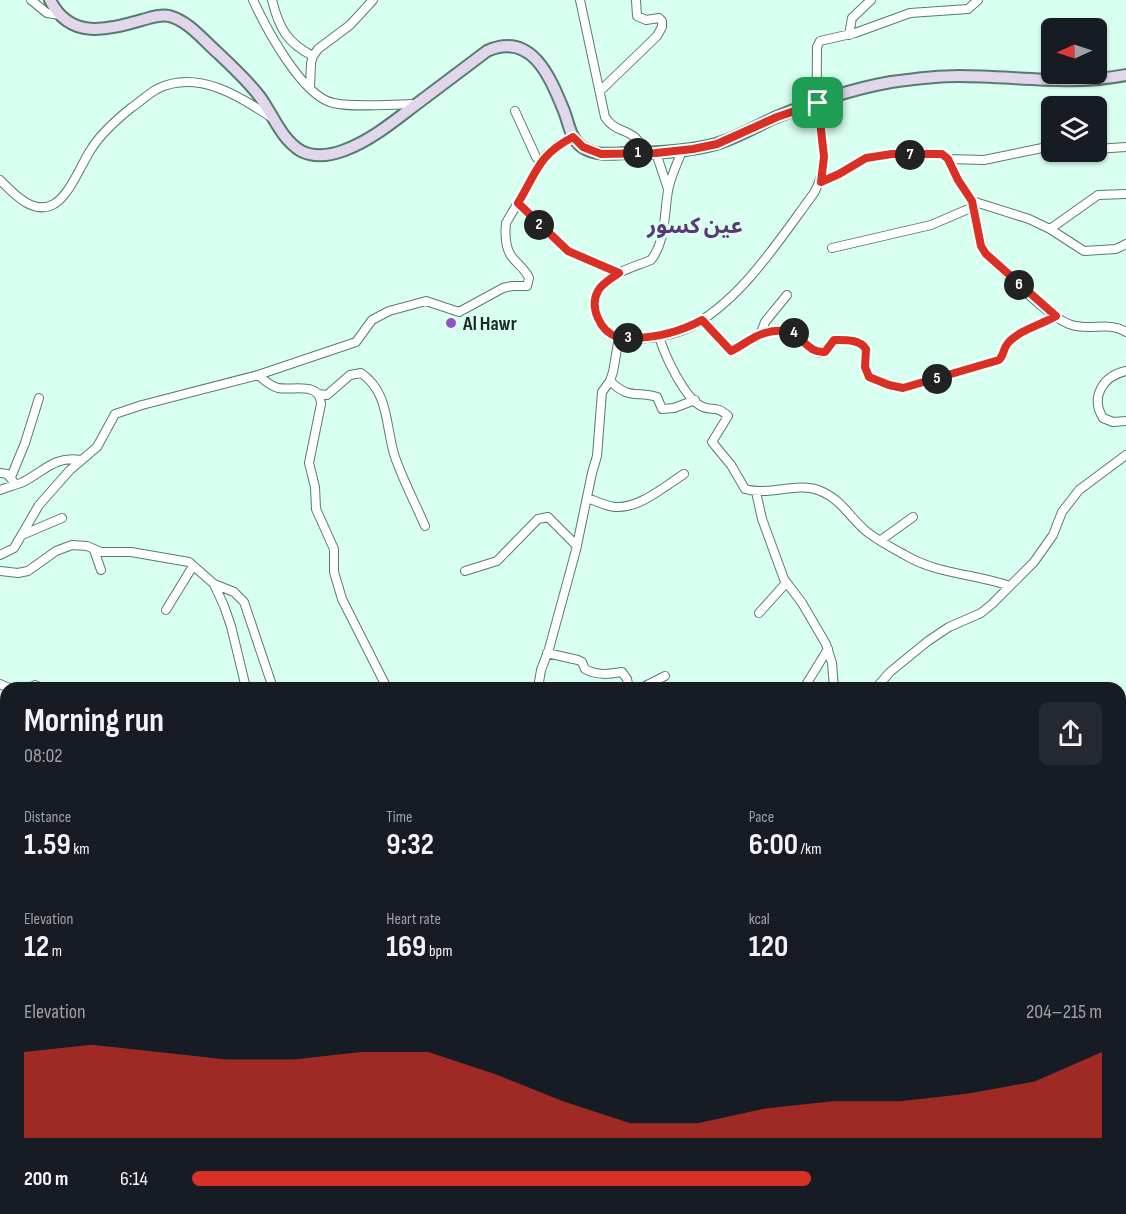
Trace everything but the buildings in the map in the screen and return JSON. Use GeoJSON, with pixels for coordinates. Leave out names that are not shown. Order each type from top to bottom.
{"type":"FeatureCollection","features":[{"type":"Feature","properties":{"kind":"main road"},"geometry":{"type":"LineString","coordinates":[[50,0],[60,15],[69,23],[92,29],[167,15],[193,29],[242,75],[288,140],[301,150],[321,155],[332,154],[355,146],[487,51],[503,45],[512,45],[529,52],[542,66],[557,95],[573,137],[583,147],[601,154],[650,153],[717,144],[777,117],[877,85],[960,76],[1064,81],[1126,75]]}},
{"type":"Feature","properties":{"kind":"street"},"geometry":{"type":"LineString","coordinates":[[31,0],[47,13],[60,15]]}},
{"type":"Feature","properties":{"kind":"street"},"geometry":{"type":"LineString","coordinates":[[253,0],[282,54],[310,88],[325,100],[334,103],[416,104]]}},
{"type":"Feature","properties":{"kind":"street"},"geometry":{"type":"LineString","coordinates":[[272,0],[277,22],[285,34],[297,48],[313,56]]}},
{"type":"Feature","properties":{"kind":"street"},"geometry":{"type":"LineString","coordinates":[[310,88],[310,63],[318,49],[350,25],[374,0]]}},
{"type":"Feature","properties":{"kind":"street"},"geometry":{"type":"LineString","coordinates":[[580,0],[607,121],[637,138],[650,153],[668,189]]}},
{"type":"Feature","properties":{"kind":"street"},"geometry":{"type":"LineString","coordinates":[[600,91],[657,36],[662,27],[662,21],[659,18],[645,20],[637,16],[636,0]]}},
{"type":"Feature","properties":{"kind":"street"},"geometry":{"type":"LineString","coordinates":[[849,35],[852,18],[870,0]]}},
{"type":"Feature","properties":{"kind":"street"},"geometry":{"type":"LineString","coordinates":[[821,182],[824,157],[818,103],[818,44],[820,41],[849,35],[910,13],[968,9],[978,0]]}},
{"type":"Feature","properties":{"kind":"street"},"geometry":{"type":"LineString","coordinates":[[0,180],[30,205],[37,207],[54,205],[61,198],[91,148],[105,130],[156,90],[168,85],[189,82],[213,87],[239,97],[273,119]]}},
{"type":"Feature","properties":{"kind":"street"},"geometry":{"type":"LineString","coordinates":[[515,111],[541,162]]}},
{"type":"Feature","properties":{"kind":"street"},"geometry":{"type":"LineString","coordinates":[[0,555],[10,551],[39,505],[59,482],[97,447],[112,418],[119,412],[258,375],[356,342],[372,320],[389,311],[426,301],[459,312],[503,288],[512,285],[527,286],[529,278],[526,271],[510,254],[505,234],[506,223],[546,155],[573,137]]}},
{"type":"Feature","properties":{"kind":"street"},"geometry":{"type":"LineString","coordinates":[[1107,148],[1126,147]]}},
{"type":"Feature","properties":{"kind":"street"},"geometry":{"type":"LineString","coordinates":[[948,159],[984,160],[1041,148]]}},
{"type":"Feature","properties":{"kind":"street"},"geometry":{"type":"LineString","coordinates":[[682,150],[668,189],[663,231],[654,257],[619,273],[597,291],[594,303],[596,313],[609,333],[619,338],[659,336],[685,329],[722,305],[746,281],[821,182],[866,158],[880,155],[942,154],[948,159],[973,204],[981,246],[986,254],[1056,316],[1071,325],[1092,328],[1111,325],[1126,332]]}},
{"type":"Feature","properties":{"kind":"street"},"geometry":{"type":"LineString","coordinates":[[1050,228],[1098,195],[1126,194]]}},
{"type":"Feature","properties":{"kind":"street"},"geometry":{"type":"LineString","coordinates":[[518,203],[568,251],[619,273]]}},
{"type":"Feature","properties":{"kind":"street"},"geometry":{"type":"LineString","coordinates":[[832,248],[931,225],[973,204],[1029,219],[1050,228],[1084,251],[1116,249],[1126,244]]}},
{"type":"Feature","properties":{"kind":"street"},"geometry":{"type":"LineString","coordinates":[[760,335],[765,322],[786,295]]}},
{"type":"Feature","properties":{"kind":"street"},"geometry":{"type":"LineString","coordinates":[[702,320],[731,351],[760,335],[787,331],[821,353],[825,352],[834,340],[860,343],[866,349],[865,367],[869,377],[903,388],[999,360],[1008,343],[1056,316]]}},
{"type":"Feature","properties":{"kind":"street"},"geometry":{"type":"LineString","coordinates":[[659,336],[669,364],[695,400],[703,407],[714,408],[728,416],[712,442],[731,465],[745,489],[756,492],[802,487],[816,489],[843,505],[865,530],[910,558],[1010,586]]}},
{"type":"Feature","properties":{"kind":"street"},"geometry":{"type":"LineString","coordinates":[[539,682],[577,546],[599,443],[602,392],[614,372],[619,338]]}},
{"type":"Feature","properties":{"kind":"street"},"geometry":{"type":"LineString","coordinates":[[1126,371],[1104,383],[1096,402],[1103,418],[1113,422],[1126,421]]}},
{"type":"Feature","properties":{"kind":"street"},"geometry":{"type":"LineString","coordinates":[[258,375],[278,388],[308,389],[327,395],[350,375],[361,373],[376,386],[383,399],[395,456],[425,526]]}},
{"type":"Feature","properties":{"kind":"street"},"geometry":{"type":"LineString","coordinates":[[610,381],[633,396],[657,397],[662,408],[674,408],[695,400]]}},
{"type":"Feature","properties":{"kind":"street"},"geometry":{"type":"LineString","coordinates":[[318,394],[321,404],[309,464],[315,487],[316,509],[334,549],[335,578],[342,599],[384,682]]}},
{"type":"Feature","properties":{"kind":"street"},"geometry":{"type":"LineString","coordinates":[[0,490],[12,481],[39,399]]}},
{"type":"Feature","properties":{"kind":"street"},"geometry":{"type":"LineString","coordinates":[[881,682],[928,641],[955,624],[981,613],[1026,572],[1053,535],[1062,512],[1079,490],[1126,455]]}},
{"type":"Feature","properties":{"kind":"street"},"geometry":{"type":"LineString","coordinates":[[0,473],[12,481],[21,483],[56,461],[81,460]]}},
{"type":"Feature","properties":{"kind":"street"},"geometry":{"type":"LineString","coordinates":[[588,498],[604,505],[627,506],[639,502],[684,474]]}},
{"type":"Feature","properties":{"kind":"street"},"geometry":{"type":"LineString","coordinates":[[756,492],[762,519],[786,583],[802,603],[828,649],[834,682]]}},
{"type":"Feature","properties":{"kind":"street"},"geometry":{"type":"LineString","coordinates":[[465,571],[497,561],[538,519],[548,517],[577,546]]}},
{"type":"Feature","properties":{"kind":"street"},"geometry":{"type":"LineString","coordinates":[[881,540],[914,517]]}},
{"type":"Feature","properties":{"kind":"street"},"geometry":{"type":"LineString","coordinates":[[22,535],[62,518]]}},
{"type":"Feature","properties":{"kind":"street"},"geometry":{"type":"LineString","coordinates":[[0,571],[18,573],[28,571],[56,550],[72,545],[87,546],[107,553],[141,554],[181,560],[193,566],[214,584],[234,592],[244,602],[271,682]]}},
{"type":"Feature","properties":{"kind":"street"},"geometry":{"type":"LineString","coordinates":[[94,550],[101,570]]}},
{"type":"Feature","properties":{"kind":"street"},"geometry":{"type":"LineString","coordinates":[[166,610],[193,566]]}},
{"type":"Feature","properties":{"kind":"street"},"geometry":{"type":"LineString","coordinates":[[759,613],[786,583]]}},
{"type":"Feature","properties":{"kind":"street"},"geometry":{"type":"LineString","coordinates":[[214,584],[229,618],[245,682]]}},
{"type":"Feature","properties":{"kind":"street"},"geometry":{"type":"LineString","coordinates":[[808,682],[828,649]]}},
{"type":"Feature","properties":{"kind":"street"},"geometry":{"type":"LineString","coordinates":[[547,653],[578,660],[582,662],[585,669],[595,673],[622,672],[628,682]]}},
{"type":"Feature","properties":{"kind":"street"},"geometry":{"type":"LineString","coordinates":[[653,682],[665,676]]}},
{"type":"Feature","properties":{"kind":"place","name":"Al Hawr"},"geometry":{"type":"Point","coordinates":[451,323]}},
{"type":"Feature","properties":{"kind":"district","name":"عين كسور"},"geometry":{"type":"Point","coordinates":[695,225]}},
{"type":"Feature","properties":{"kind":"route"},"geometry":{"type":"LineString","coordinates":[[818,103],[824,157],[821,182],[866,158],[892,154],[942,154],[948,159],[972,201],[981,246],[986,254],[1056,316],[1008,343],[999,360],[903,388],[869,377],[865,372],[866,349],[862,344],[856,342],[834,340],[825,352],[821,353],[816,352],[793,333],[780,331],[760,335],[731,351],[721,343],[702,320],[676,333],[619,338],[609,333],[602,325],[594,303],[597,291],[619,273],[568,251],[518,203],[546,155],[573,137],[583,147],[601,154],[656,153],[693,149],[717,144],[777,117],[818,103]]}}]}
